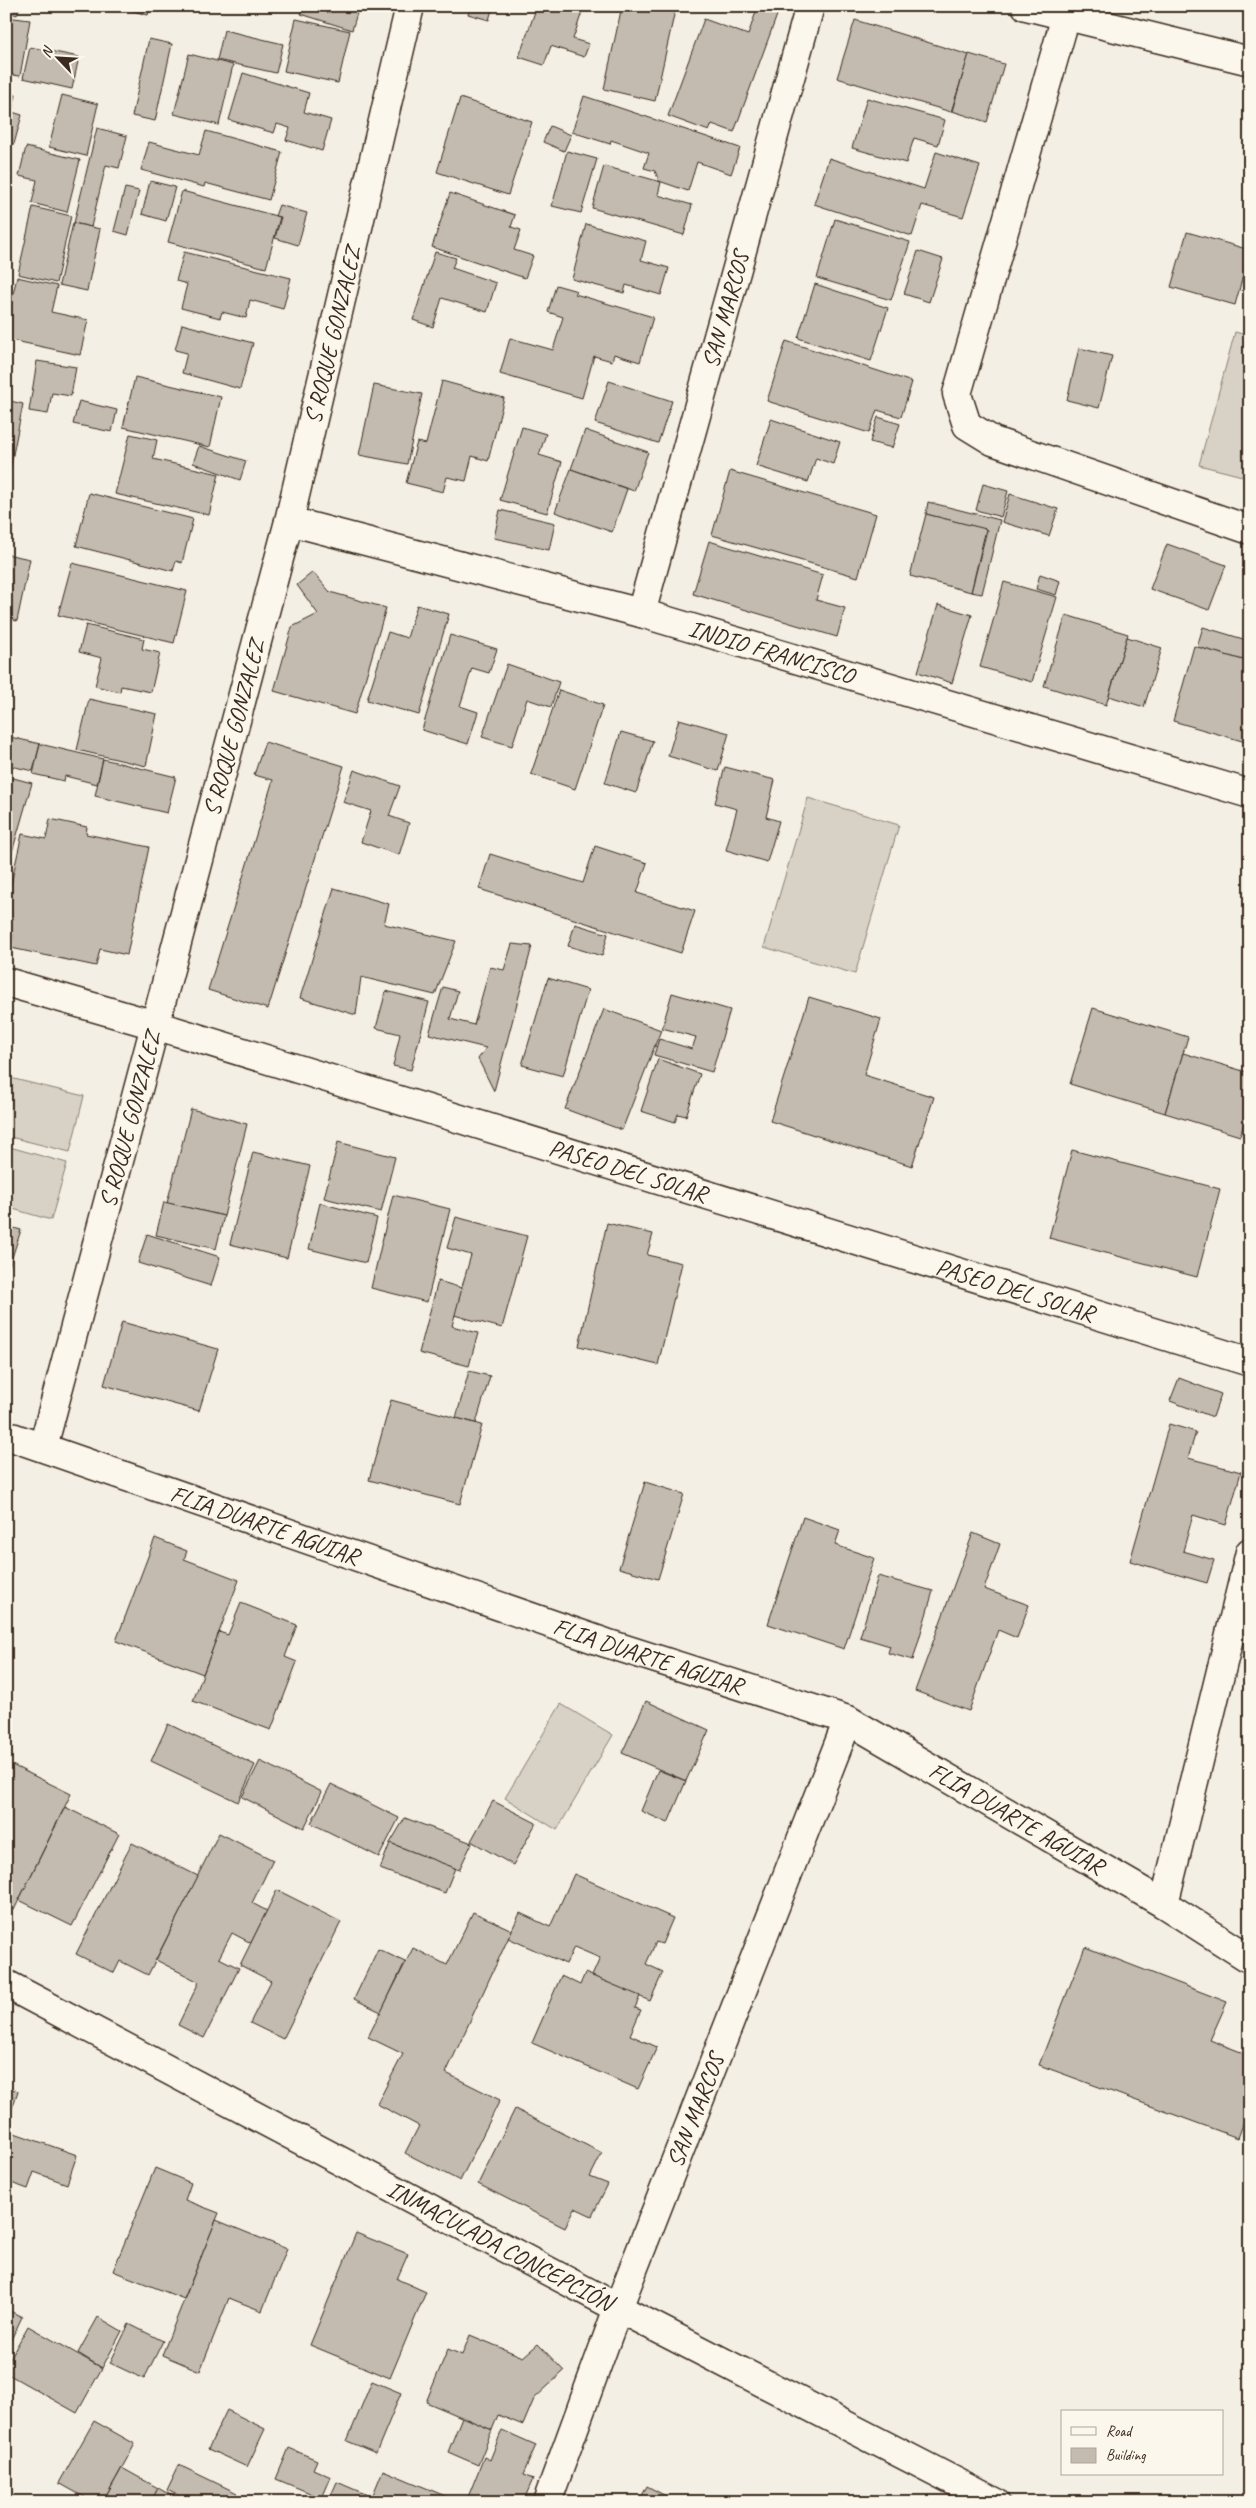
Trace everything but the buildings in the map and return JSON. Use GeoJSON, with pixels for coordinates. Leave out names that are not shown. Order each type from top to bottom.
{"type":"FeatureCollection","features":[{"type":"Feature","properties":{"kind":"street","name":"S ROQUE GONZALEZ"},"geometry":{"type":"LineString","coordinates":[[43,1447],[289,521],[410,6]]}},
{"type":"Feature","properties":{"kind":"street","name":"SAN MARCOS"},"geometry":{"type":"LineString","coordinates":[[641,613],[810,6]]}},
{"type":"Feature","properties":{"kind":"street"},"geometry":{"type":"LineString","coordinates":[[1250,61],[1045,10],[957,394],[967,425],[993,441],[1250,530]]}},
{"type":"Feature","properties":{"kind":"street","name":"INDIO FRANCISCO"},"geometry":{"type":"LineString","coordinates":[[289,521],[641,613],[1250,794]]}},
{"type":"Feature","properties":{"kind":"street","name":"PASEO DEL SOLAR"},"geometry":{"type":"LineString","coordinates":[[6,982],[155,1025],[1250,1362]]}},
{"type":"Feature","properties":{"kind":"street","name":"FLIA DUARTE AGUIAR"},"geometry":{"type":"LineString","coordinates":[[6,1435],[606,1643],[848,1720],[1164,1904],[1250,1959]]}},
{"type":"Feature","properties":{"kind":"street"},"geometry":{"type":"LineString","coordinates":[[1164,1904],[1250,1552]]}},
{"type":"Feature","properties":{"kind":"street","name":"SAN MARCOS"},"geometry":{"type":"LineString","coordinates":[[547,2502],[618,2308],[848,1720]]}},
{"type":"Feature","properties":{"kind":"street","name":"INMACULADA CONCEPCIÓN"},"geometry":{"type":"LineString","coordinates":[[6,1984],[618,2308],[995,2502]]}},
{"type":"Feature","properties":{"kind":"shaded area"},"geometry":{"type":"Polygon","coordinates":[[[1235,332],[1250,336],[1250,478],[1199,465],[1235,332]]]}},
{"type":"Feature","properties":{"kind":"shaded area"},"geometry":{"type":"Polygon","coordinates":[[[808,798],[899,825],[855,974],[764,947],[808,798]]]}},
{"type":"Feature","properties":{"kind":"shaded area"},"geometry":{"type":"Polygon","coordinates":[[[6,1077],[84,1096],[70,1152],[6,1136],[6,1077]]]}},
{"type":"Feature","properties":{"kind":"shaded area"},"geometry":{"type":"Polygon","coordinates":[[[6,1146],[67,1163],[51,1220],[6,1207],[6,1146]]]}},
{"type":"Feature","properties":{"kind":"shaded area"},"geometry":{"type":"Polygon","coordinates":[[[561,1704],[613,1735],[557,1830],[505,1798],[561,1704]]]}}]}
